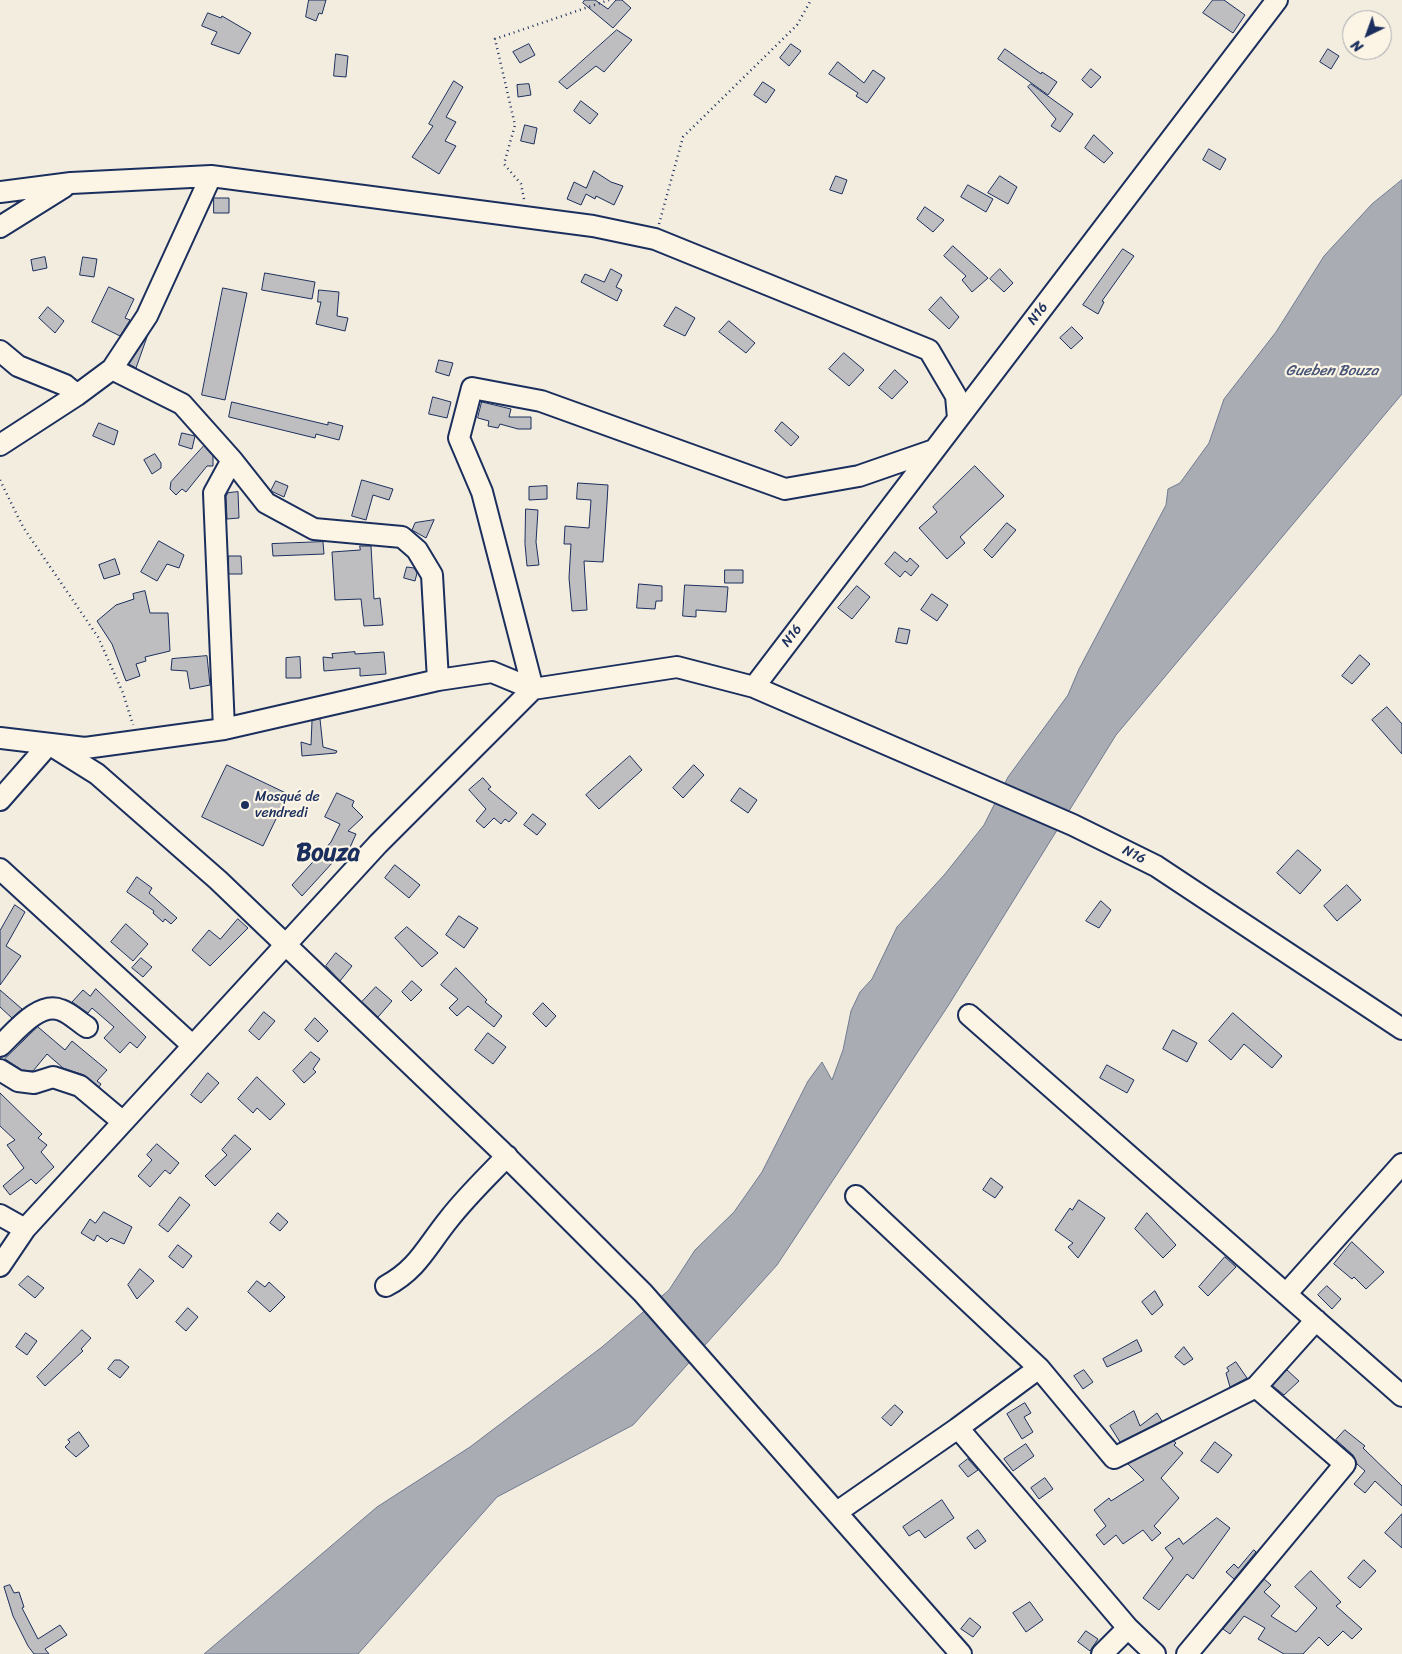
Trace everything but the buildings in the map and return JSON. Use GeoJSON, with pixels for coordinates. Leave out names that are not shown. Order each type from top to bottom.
{"type":"FeatureCollection","features":[{"type":"Feature","properties":{"kind":"street","name":"N16"},"geometry":{"type":"LineString","coordinates":[[1277,0],[754,687],[1073,824],[1156,866],[1402,1029]]}},
{"type":"Feature","properties":{"kind":"street"},"geometry":{"type":"LineString","coordinates":[[0,445],[77,396],[112,369],[147,316],[212,176]]}},
{"type":"Feature","properties":{"kind":"street"},"geometry":{"type":"LineString","coordinates":[[0,192],[71,183],[212,176],[593,226],[655,238],[929,350],[956,396],[958,418]]}},
{"type":"Feature","properties":{"kind":"street"},"geometry":{"type":"LineString","coordinates":[[0,227],[71,183]]}},
{"type":"Feature","properties":{"kind":"street"},"geometry":{"type":"LineString","coordinates":[[0,351],[18,366],[66,385],[77,396]]}},
{"type":"Feature","properties":{"kind":"street"},"geometry":{"type":"LineString","coordinates":[[112,369],[182,404],[232,460],[266,503],[314,529],[402,537],[417,550],[432,575],[438,680]]}},
{"type":"Feature","properties":{"kind":"street"},"geometry":{"type":"LineString","coordinates":[[533,689],[482,492],[460,438],[472,388],[541,401],[785,489],[859,476],[934,450]]}},
{"type":"Feature","properties":{"kind":"street"},"geometry":{"type":"LineString","coordinates":[[224,729],[214,493],[232,460]]}},
{"type":"Feature","properties":{"kind":"street"},"geometry":{"type":"LineString","coordinates":[[0,738],[85,748],[138,741],[224,729],[438,680],[492,672],[533,689],[677,667],[754,687]]}},
{"type":"Feature","properties":{"kind":"street"},"geometry":{"type":"LineString","coordinates":[[0,1266],[25,1229],[378,844],[533,689]]}},
{"type":"Feature","properties":{"kind":"street"},"geometry":{"type":"LineString","coordinates":[[49,744],[97,774],[218,880],[506,1156],[643,1292],[961,1654]]}},
{"type":"Feature","properties":{"kind":"street"},"geometry":{"type":"LineString","coordinates":[[0,800],[49,744]]}},
{"type":"Feature","properties":{"kind":"street"},"geometry":{"type":"LineString","coordinates":[[0,869],[193,1046]]}},
{"type":"Feature","properties":{"kind":"street"},"geometry":{"type":"LineString","coordinates":[[0,1046],[31,1018],[47,1008],[61,1010],[87,1027]]}},
{"type":"Feature","properties":{"kind":"street"},"geometry":{"type":"LineString","coordinates":[[969,1015],[1402,1396]]}},
{"type":"Feature","properties":{"kind":"street"},"geometry":{"type":"LineString","coordinates":[[0,1070],[18,1081],[34,1083],[53,1077],[80,1086],[123,1122]]}},
{"type":"Feature","properties":{"kind":"street"},"geometry":{"type":"LineString","coordinates":[[386,1286],[403,1277],[418,1261],[449,1218],[506,1156]]}},
{"type":"Feature","properties":{"kind":"street"},"geometry":{"type":"LineString","coordinates":[[1286,1294],[1402,1164]]}},
{"type":"Feature","properties":{"kind":"street"},"geometry":{"type":"LineString","coordinates":[[856,1196],[1039,1368],[1114,1458],[1256,1387],[1316,1320]]}},
{"type":"Feature","properties":{"kind":"street"},"geometry":{"type":"LineString","coordinates":[[0,1215],[25,1229]]}},
{"type":"Feature","properties":{"kind":"street"},"geometry":{"type":"LineString","coordinates":[[836,1512],[958,1428],[1039,1368]]}},
{"type":"Feature","properties":{"kind":"street"},"geometry":{"type":"LineString","coordinates":[[1187,1654],[1345,1464],[1256,1387]]}},
{"type":"Feature","properties":{"kind":"street"},"geometry":{"type":"LineString","coordinates":[[958,1428],[1128,1628],[1155,1654]]}},
{"type":"Feature","properties":{"kind":"street"},"geometry":{"type":"LineString","coordinates":[[1102,1654],[1128,1628]]}},
{"type":"Feature","properties":{"kind":"path"},"geometry":{"type":"LineString","coordinates":[[526,218],[521,184],[504,164],[515,125],[495,39],[609,0]]}},
{"type":"Feature","properties":{"kind":"path"},"geometry":{"type":"LineString","coordinates":[[655,238],[683,137],[797,25],[811,0]]}},
{"type":"Feature","properties":{"kind":"path"},"geometry":{"type":"LineString","coordinates":[[0,480],[23,527],[98,636],[123,693],[138,741]]}},
{"type":"Feature","properties":{"kind":"water","name":"Gueben Bouza"},"geometry":{"type":"Polygon","coordinates":[[[1402,180],[1402,394],[1116,735],[948,1006],[777,1265],[633,1425],[497,1497],[358,1654],[204,1654],[377,1507],[470,1447],[602,1347],[669,1290],[695,1250],[734,1212],[762,1172],[808,1081],[822,1062],[832,1080],[843,1050],[851,1011],[860,992],[872,979],[897,927],[945,874],[984,825],[1008,777],[1068,695],[1079,669],[1166,505],[1168,489],[1180,483],[1209,443],[1224,399],[1276,332],[1324,256],[1372,204],[1402,180]]]}},
{"type":"Feature","properties":{"kind":"place","name":"Mosqué de vendredi"},"geometry":{"type":"Point","coordinates":[245,805]}},
{"type":"Feature","properties":{"kind":"district","name":"Bouza"},"geometry":{"type":"Point","coordinates":[328,854]}}]}
